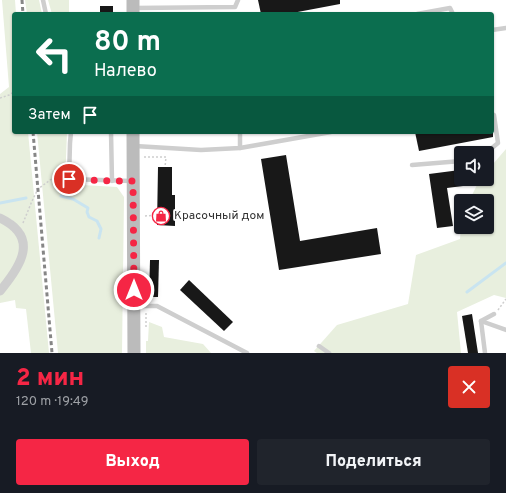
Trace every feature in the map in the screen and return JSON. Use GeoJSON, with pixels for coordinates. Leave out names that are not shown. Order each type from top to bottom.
{"type":"FeatureCollection","features":[{"type":"Feature","properties":{"kind":"main road"},"geometry":{"type":"LineString","coordinates":[[133,134],[134,353]]}},
{"type":"Feature","properties":{"kind":"street"},"geometry":{"type":"LineString","coordinates":[[0,218],[10,223],[20,232],[24,244],[22,257],[15,272],[0,291]]}},
{"type":"Feature","properties":{"kind":"lane"},"geometry":{"type":"LineString","coordinates":[[43,0],[46,12]]}},
{"type":"Feature","properties":{"kind":"lane"},"geometry":{"type":"LineString","coordinates":[[133,7],[235,7],[238,0]]}},
{"type":"Feature","properties":{"kind":"lane"},"geometry":{"type":"LineString","coordinates":[[428,12],[450,8],[452,12]]}},
{"type":"Feature","properties":{"kind":"lane"},"geometry":{"type":"LineString","coordinates":[[494,30],[506,28]]}},
{"type":"Feature","properties":{"kind":"lane"},"geometry":{"type":"LineString","coordinates":[[494,115],[498,143],[494,146]]}},
{"type":"Feature","properties":{"kind":"lane"},"geometry":{"type":"LineString","coordinates":[[71,134],[69,179],[133,181]]}},
{"type":"Feature","properties":{"kind":"lane"},"geometry":{"type":"LineString","coordinates":[[111,134],[112,181]]}},
{"type":"Feature","properties":{"kind":"lane"},"geometry":{"type":"LineString","coordinates":[[240,134],[240,148]]}},
{"type":"Feature","properties":{"kind":"lane"},"geometry":{"type":"LineString","coordinates":[[133,146],[201,150],[240,148],[320,134]]}},
{"type":"Feature","properties":{"kind":"lane"},"geometry":{"type":"LineString","coordinates":[[412,165],[454,161]]}},
{"type":"Feature","properties":{"kind":"lane"},"geometry":{"type":"LineString","coordinates":[[134,306],[157,306],[247,353]]}},
{"type":"Feature","properties":{"kind":"lane"},"geometry":{"type":"LineString","coordinates":[[481,321],[494,314]]}},
{"type":"Feature","properties":{"kind":"lane"},"geometry":{"type":"LineString","coordinates":[[481,321],[506,330]]}},
{"type":"Feature","properties":{"kind":"lane"},"geometry":{"type":"LineString","coordinates":[[481,321],[485,353]]}},
{"type":"Feature","properties":{"kind":"lane"},"geometry":{"type":"LineString","coordinates":[[319,346],[329,353]]}},
{"type":"Feature","properties":{"kind":"path"},"geometry":{"type":"LineString","coordinates":[[0,98],[12,93]]}},
{"type":"Feature","properties":{"kind":"path"},"geometry":{"type":"LineString","coordinates":[[144,157],[166,157],[165,167]]}},
{"type":"Feature","properties":{"kind":"path"},"geometry":{"type":"LineString","coordinates":[[20,232],[38,189],[70,166]]}},
{"type":"Feature","properties":{"kind":"path"},"geometry":{"type":"LineString","coordinates":[[145,216],[158,215]]}},
{"type":"Feature","properties":{"kind":"path"},"geometry":{"type":"LineString","coordinates":[[494,314],[506,299]]}},
{"type":"Feature","properties":{"kind":"green space"},"geometry":{"type":"Polygon","coordinates":[[[2,0],[15,0],[16,12],[12,12],[12,134],[28,134],[49,353],[31,353],[26,309],[16,308],[15,300],[0,303],[0,293],[17,272],[23,231],[12,220],[0,214],[0,94],[9,87],[2,0]]]}},
{"type":"Feature","properties":{"kind":"green space"},"geometry":{"type":"Polygon","coordinates":[[[25,0],[39,0],[42,12],[27,12],[25,0]]]}},
{"type":"Feature","properties":{"kind":"green space"},"geometry":{"type":"Polygon","coordinates":[[[48,0],[69,0],[69,12],[51,12],[48,0]]]}},
{"type":"Feature","properties":{"kind":"green space"},"geometry":{"type":"Polygon","coordinates":[[[37,134],[67,134],[65,184],[117,187],[124,197],[122,353],[58,353],[37,134]]]}},
{"type":"Feature","properties":{"kind":"green space"},"geometry":{"type":"Polygon","coordinates":[[[506,149],[506,298],[494,295],[457,312],[461,353],[317,353],[314,351],[337,325],[408,304],[416,255],[460,239],[460,234],[494,234],[494,194],[472,194],[476,186],[494,186],[494,163],[506,149]]]}},
{"type":"Feature","properties":{"kind":"green space"},"geometry":{"type":"Polygon","coordinates":[[[0,221],[18,234],[21,245],[20,257],[0,287],[0,221]]]}},
{"type":"Feature","properties":{"kind":"green space"},"geometry":{"type":"Polygon","coordinates":[[[149,322],[162,327],[164,337],[203,344],[211,353],[146,353],[149,322]]]}},
{"type":"Feature","properties":{"kind":"building"},"geometry":{"type":"Polygon","coordinates":[[[258,0],[340,0],[340,4],[298,12],[261,12],[258,0]]]}},
{"type":"Feature","properties":{"kind":"building"},"geometry":{"type":"Polygon","coordinates":[[[100,6],[113,6],[113,12],[100,12],[100,6]]]}},
{"type":"Feature","properties":{"kind":"building"},"geometry":{"type":"Polygon","coordinates":[[[415,134],[493,134],[493,137],[419,151],[415,134]]]}},
{"type":"Feature","properties":{"kind":"building"},"geometry":{"type":"Polygon","coordinates":[[[286,155],[300,241],[377,228],[381,254],[279,270],[261,159],[286,155]]]}},
{"type":"Feature","properties":{"kind":"building"},"geometry":{"type":"Polygon","coordinates":[[[158,167],[172,167],[172,195],[175,195],[175,226],[157,225],[158,167]]]}},
{"type":"Feature","properties":{"kind":"building"},"geometry":{"type":"Polygon","coordinates":[[[454,171],[454,186],[463,186],[447,188],[453,226],[437,228],[429,174],[454,171]]]}},
{"type":"Feature","properties":{"kind":"building"},"geometry":{"type":"Polygon","coordinates":[[[150,260],[159,260],[158,297],[149,297],[150,260]]]}},
{"type":"Feature","properties":{"kind":"building"},"geometry":{"type":"Polygon","coordinates":[[[189,280],[233,322],[224,331],[180,290],[189,280]]]}},
{"type":"Feature","properties":{"kind":"building"},"geometry":{"type":"Polygon","coordinates":[[[472,314],[478,353],[468,353],[462,316],[472,314]]]}},
{"type":"Feature","properties":{"kind":"waterway"},"geometry":{"type":"LineString","coordinates":[[61,196],[73,199],[88,208],[87,212],[89,217],[97,221],[101,229],[99,238]]}},
{"type":"Feature","properties":{"kind":"waterway"},"geometry":{"type":"LineString","coordinates":[[0,203],[26,198]]}},
{"type":"Feature","properties":{"kind":"waterway"},"geometry":{"type":"LineString","coordinates":[[467,292],[506,263]]}},
{"type":"Feature","properties":{"kind":"railway"},"geometry":{"type":"LineString","coordinates":[[22,0],[23,12]]}},
{"type":"Feature","properties":{"kind":"railway"},"geometry":{"type":"LineString","coordinates":[[33,134],[52,353]]}},
{"type":"Feature","properties":{"kind":"place","name":"Красочный дом"},"geometry":{"type":"Point","coordinates":[161,216]}},
{"type":"Feature","properties":{"kind":"route"},"geometry":{"type":"LineString","coordinates":[[69,179],[133,181],[134,290]]}}]}
